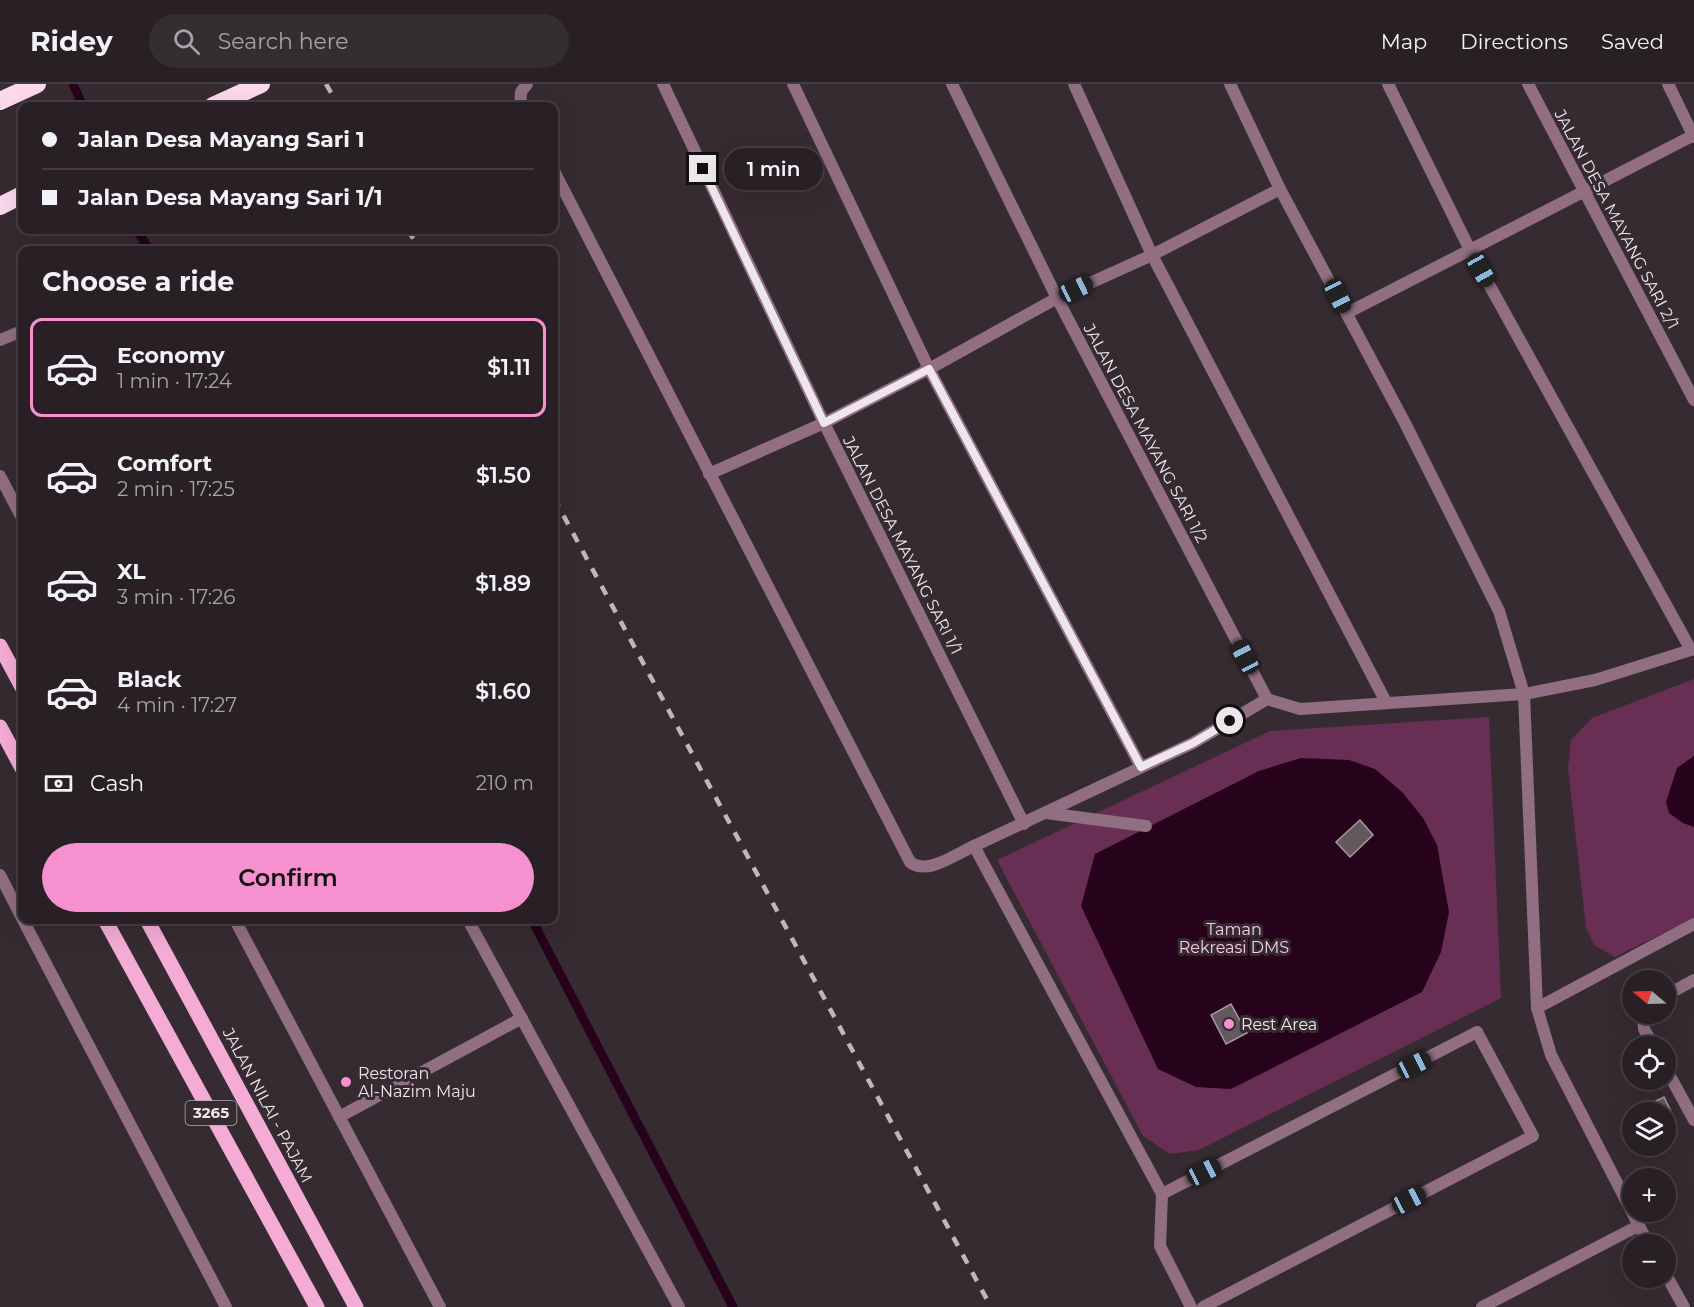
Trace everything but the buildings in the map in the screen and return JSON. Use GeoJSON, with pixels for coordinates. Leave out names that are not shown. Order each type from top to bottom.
{"type":"FeatureCollection","features":[{"type":"Feature","properties":{"kind":"highway"},"geometry":{"type":"LineString","coordinates":[[0,101],[37,84]]}},
{"type":"Feature","properties":{"kind":"highway"},"geometry":{"type":"LineString","coordinates":[[222,102],[261,84]]}},
{"type":"Feature","properties":{"kind":"highway"},"geometry":{"type":"LineString","coordinates":[[0,206],[18,197]]}},
{"type":"Feature","properties":{"kind":"main road"},"geometry":{"type":"LineString","coordinates":[[0,646],[18,680]]}},
{"type":"Feature","properties":{"kind":"main road"},"geometry":{"type":"LineString","coordinates":[[0,727],[18,761]]}},
{"type":"Feature","properties":{"kind":"main road","name":"3265"},"geometry":{"type":"LineString","coordinates":[[107,924],[317,1307]]}},
{"type":"Feature","properties":{"kind":"main road","name":"JALAN NILAI - PAJAM"},"geometry":{"type":"LineString","coordinates":[[149,924],[356,1307]]}},
{"type":"Feature","properties":{"kind":"street"},"geometry":{"type":"LineString","coordinates":[[520,102],[521,92],[527,84]]}},
{"type":"Feature","properties":{"kind":"street","name":"JALAN DESA MAYANG SARI 1/1"},"geometry":{"type":"LineString","coordinates":[[663,84],[824,423],[1024,824]]}},
{"type":"Feature","properties":{"kind":"street"},"geometry":{"type":"LineString","coordinates":[[793,84],[929,369],[1141,767]]}},
{"type":"Feature","properties":{"kind":"street","name":"JALAN DESA MAYANG SARI 1/2"},"geometry":{"type":"LineString","coordinates":[[952,84],[1057,298],[1267,699]]}},
{"type":"Feature","properties":{"kind":"street"},"geometry":{"type":"LineString","coordinates":[[1074,84],[1152,255],[1386,702]]}},
{"type":"Feature","properties":{"kind":"street"},"geometry":{"type":"LineString","coordinates":[[1230,84],[1280,189],[1405,423],[1499,611],[1524,694],[1537,1008],[1551,1055],[1643,1234]]}},
{"type":"Feature","properties":{"kind":"street"},"geometry":{"type":"LineString","coordinates":[[558,179],[910,862],[917,868],[926,868],[1193,743],[1267,699],[1300,709],[1524,694],[1595,680],[1692,649],[1470,250],[1388,84]]}},
{"type":"Feature","properties":{"kind":"street","name":"JALAN DESA MAYANG SARI 2/1"},"geometry":{"type":"LineString","coordinates":[[1528,84],[1582,192],[1694,400]]}},
{"type":"Feature","properties":{"kind":"street"},"geometry":{"type":"LineString","coordinates":[[1347,313],[1694,136],[1668,84]]}},
{"type":"Feature","properties":{"kind":"street"},"geometry":{"type":"LineString","coordinates":[[709,474],[824,423],[929,369],[1057,298],[1152,255],[1280,189]]}},
{"type":"Feature","properties":{"kind":"street"},"geometry":{"type":"LineString","coordinates":[[0,340],[18,333]]}},
{"type":"Feature","properties":{"kind":"street"},"geometry":{"type":"LineString","coordinates":[[0,476],[18,510]]}},
{"type":"Feature","properties":{"kind":"street"},"geometry":{"type":"LineString","coordinates":[[1046,813],[1146,826]]}},
{"type":"Feature","properties":{"kind":"street"},"geometry":{"type":"LineString","coordinates":[[974,846],[1162,1194],[1160,1246],[1191,1307]]}},
{"type":"Feature","properties":{"kind":"street"},"geometry":{"type":"LineString","coordinates":[[0,875],[18,909]]}},
{"type":"Feature","properties":{"kind":"street"},"geometry":{"type":"LineString","coordinates":[[26,924],[226,1307]]}},
{"type":"Feature","properties":{"kind":"street"},"geometry":{"type":"LineString","coordinates":[[237,924],[440,1307]]}},
{"type":"Feature","properties":{"kind":"street"},"geometry":{"type":"LineString","coordinates":[[470,924],[679,1307]]}},
{"type":"Feature","properties":{"kind":"street"},"geometry":{"type":"LineString","coordinates":[[1537,1008],[1694,924]]}},
{"type":"Feature","properties":{"kind":"street"},"geometry":{"type":"LineString","coordinates":[[1676,990],[1694,980]]}},
{"type":"Feature","properties":{"kind":"street"},"geometry":{"type":"LineString","coordinates":[[339,1117],[522,1018]]}},
{"type":"Feature","properties":{"kind":"street"},"geometry":{"type":"LineString","coordinates":[[1162,1194],[1477,1032],[1533,1136],[1203,1307]]}},
{"type":"Feature","properties":{"kind":"street"},"geometry":{"type":"LineString","coordinates":[[1676,1087],[1694,1120]]}},
{"type":"Feature","properties":{"kind":"street"},"geometry":{"type":"LineString","coordinates":[[1482,1307],[1638,1226]]}},
{"type":"Feature","properties":{"kind":"street"},"geometry":{"type":"LineString","coordinates":[[1673,1288],[1684,1307]]}},
{"type":"Feature","properties":{"kind":"green space"},"geometry":{"type":"Polygon","coordinates":[[[1694,679],[1694,918],[1615,957],[1594,945],[1586,928],[1568,768],[1571,740],[1592,718],[1694,679]]]}},
{"type":"Feature","properties":{"kind":"green space","name":"Taman Rekreasi DMS"},"geometry":{"type":"Polygon","coordinates":[[[1489,717],[1501,998],[1199,1150],[1170,1154],[1143,1136],[997,860],[1270,731],[1489,717]]]}},
{"type":"Feature","properties":{"kind":"shaded area"},"geometry":{"type":"Polygon","coordinates":[[[1694,756],[1694,827],[1683,823],[1669,813],[1666,802],[1677,768],[1694,756]]]}},
{"type":"Feature","properties":{"kind":"shaded area"},"geometry":{"type":"Polygon","coordinates":[[[1301,758],[1349,760],[1375,769],[1402,792],[1423,818],[1437,845],[1449,912],[1441,952],[1422,992],[1231,1089],[1196,1087],[1158,1069],[1081,906],[1095,854],[1259,771],[1301,758]]]}},
{"type":"Feature","properties":{"kind":"waterway"},"geometry":{"type":"LineString","coordinates":[[73,84],[81,102]]}},
{"type":"Feature","properties":{"kind":"waterway"},"geometry":{"type":"LineString","coordinates":[[139,234],[147,246]]}},
{"type":"Feature","properties":{"kind":"waterway"},"geometry":{"type":"LineString","coordinates":[[534,924],[733,1307]]}},
{"type":"Feature","properties":{"kind":"railway"},"geometry":{"type":"LineString","coordinates":[[326,84],[337,102]]}},
{"type":"Feature","properties":{"kind":"railway"},"geometry":{"type":"LineString","coordinates":[[410,234],[418,246]]}},
{"type":"Feature","properties":{"kind":"railway"},"geometry":{"type":"LineString","coordinates":[[558,505],[991,1307]]}},
{"type":"Feature","properties":{"kind":"place","name":"Rest Area"},"geometry":{"type":"Point","coordinates":[1229,1024]}},
{"type":"Feature","properties":{"kind":"place","name":"Restoran Al-Nazim Maju"},"geometry":{"type":"Point","coordinates":[346,1082]}},
{"type":"Feature","properties":{"kind":"route"},"geometry":{"type":"LineString","coordinates":[[703,169],[824,423],[929,369],[1141,767],[1193,743],[1230,721]]}}]}
